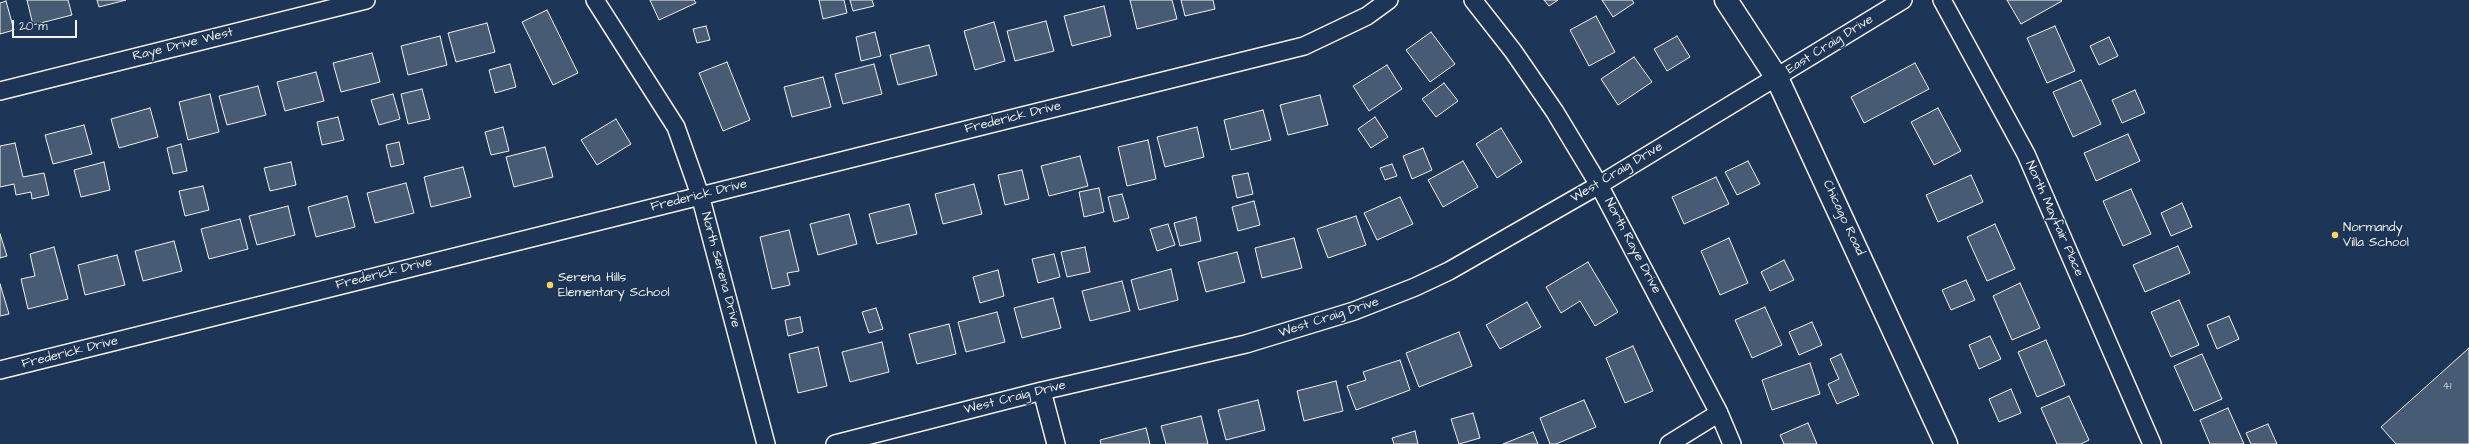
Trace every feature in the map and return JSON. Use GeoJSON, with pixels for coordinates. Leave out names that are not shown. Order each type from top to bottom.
{"type":"FeatureCollection","features":[{"type":"Feature","properties":{"kind":"street","name":"Raye Drive West"},"geometry":{"type":"LineString","coordinates":[[0,90],[366,0]]}},
{"type":"Feature","properties":{"kind":"street","name":"North Serena Drive"},"geometry":{"type":"LineString","coordinates":[[595,0],[676,127],[700,195],[766,444]]}},
{"type":"Feature","properties":{"kind":"street","name":"Frederick Drive"},"geometry":{"type":"LineString","coordinates":[[0,370],[1304,46],[1367,16],[1388,0]]}},
{"type":"Feature","properties":{"kind":"street","name":"North Raye Drive"},"geometry":{"type":"LineString","coordinates":[[1472,0],[1512,51],[1555,112],[1599,185],[1719,413],[1732,444]]}},
{"type":"Feature","properties":{"kind":"street","name":"Chicago Road"},"geometry":{"type":"LineString","coordinates":[[1726,0],[1777,78],[1946,444]]}},
{"type":"Feature","properties":{"kind":"street","name":"East Craig Drive"},"geometry":{"type":"LineString","coordinates":[[1777,78],[1903,0]]}},
{"type":"Feature","properties":{"kind":"street","name":"North Mayfair Place"},"geometry":{"type":"LineString","coordinates":[[1942,0],[2026,154],[2152,444]]}},
{"type":"Feature","properties":{"kind":"street","name":"West Craig Drive"},"geometry":{"type":"LineString","coordinates":[[835,444],[1042,391],[1246,344],[1385,300],[1449,271],[1599,185],[1777,78]]}},
{"type":"Feature","properties":{"kind":"street"},"geometry":{"type":"LineString","coordinates":[[1042,391],[1056,444]]}},
{"type":"Feature","properties":{"kind":"street"},"geometry":{"type":"LineString","coordinates":[[1669,444],[1719,413]]}},
{"type":"Feature","properties":{"kind":"building"},"geometry":{"type":"Polygon","coordinates":[[[27,0],[68,0],[72,15],[33,25],[27,0]]]}},
{"type":"Feature","properties":{"kind":"building"},"geometry":{"type":"Polygon","coordinates":[[[97,0],[126,0],[99,7],[97,0]]]}},
{"type":"Feature","properties":{"kind":"building"},"geometry":{"type":"Polygon","coordinates":[[[650,0],[694,0],[696,3],[659,20],[650,0]]]}},
{"type":"Feature","properties":{"kind":"building"},"geometry":{"type":"Polygon","coordinates":[[[819,0],[844,0],[847,13],[823,19],[819,0]]]}},
{"type":"Feature","properties":{"kind":"building"},"geometry":{"type":"Polygon","coordinates":[[[850,0],[872,0],[874,6],[853,11],[850,0]]]}},
{"type":"Feature","properties":{"kind":"building"},"geometry":{"type":"Polygon","coordinates":[[[1130,0],[1172,0],[1177,19],[1137,29],[1130,0]]]}},
{"type":"Feature","properties":{"kind":"building"},"geometry":{"type":"Polygon","coordinates":[[[1181,0],[1213,0],[1215,9],[1185,16],[1181,0]]]}},
{"type":"Feature","properties":{"kind":"building"},"geometry":{"type":"Polygon","coordinates":[[[1544,0],[1558,0],[1549,6],[1544,0]]]}},
{"type":"Feature","properties":{"kind":"building"},"geometry":{"type":"Polygon","coordinates":[[[1602,0],[1632,0],[1634,3],[1613,17],[1602,0]]]}},
{"type":"Feature","properties":{"kind":"building"},"geometry":{"type":"Polygon","coordinates":[[[2007,0],[2061,0],[2062,1],[2021,24],[2007,0]]]}},
{"type":"Feature","properties":{"kind":"building"},"geometry":{"type":"Polygon","coordinates":[[[6,1],[14,30],[0,34],[0,3],[6,1]]]}},
{"type":"Feature","properties":{"kind":"building"},"geometry":{"type":"Polygon","coordinates":[[[1104,6],[1111,36],[1072,46],[1064,16],[1104,6]]]}},
{"type":"Feature","properties":{"kind":"building"},"geometry":{"type":"Polygon","coordinates":[[[547,10],[578,73],[553,85],[522,22],[547,10]]]}},
{"type":"Feature","properties":{"kind":"building"},"geometry":{"type":"Polygon","coordinates":[[[1596,16],[1615,52],[1589,66],[1570,30],[1596,16]]]}},
{"type":"Feature","properties":{"kind":"building"},"geometry":{"type":"Polygon","coordinates":[[[1046,21],[1054,51],[1015,61],[1007,31],[1046,21]]]}},
{"type":"Feature","properties":{"kind":"building"},"geometry":{"type":"Polygon","coordinates":[[[994,22],[1005,61],[975,70],[964,31],[994,22]]]}},
{"type":"Feature","properties":{"kind":"building"},"geometry":{"type":"Polygon","coordinates":[[[487,23],[495,52],[456,62],[448,33],[487,23]]]}},
{"type":"Feature","properties":{"kind":"building"},"geometry":{"type":"Polygon","coordinates":[[[706,26],[710,40],[697,43],[693,29],[706,26]]]}},
{"type":"Feature","properties":{"kind":"building"},"geometry":{"type":"Polygon","coordinates":[[[2055,26],[2075,71],[2047,83],[2027,38],[2055,26]]]}},
{"type":"Feature","properties":{"kind":"building"},"geometry":{"type":"Polygon","coordinates":[[[875,32],[881,56],[861,61],[856,37],[875,32]]]}},
{"type":"Feature","properties":{"kind":"building"},"geometry":{"type":"Polygon","coordinates":[[[1431,32],[1455,64],[1430,82],[1406,50],[1431,32]]]}},
{"type":"Feature","properties":{"kind":"building"},"geometry":{"type":"Polygon","coordinates":[[[440,36],[447,65],[408,75],[401,46],[440,36]]]}},
{"type":"Feature","properties":{"kind":"building"},"geometry":{"type":"Polygon","coordinates":[[[1677,36],[1690,57],[1667,71],[1654,49],[1677,36]]]}},
{"type":"Feature","properties":{"kind":"building"},"geometry":{"type":"Polygon","coordinates":[[[2109,37],[2118,56],[2099,65],[2090,46],[2109,37]]]}},
{"type":"Feature","properties":{"kind":"building"},"geometry":{"type":"Polygon","coordinates":[[[929,45],[937,75],[898,85],[890,55],[929,45]]]}},
{"type":"Feature","properties":{"kind":"building"},"geometry":{"type":"Polygon","coordinates":[[[372,53],[380,82],[341,92],[333,63],[372,53]]]}},
{"type":"Feature","properties":{"kind":"building"},"geometry":{"type":"Polygon","coordinates":[[[1634,57],[1652,82],[1618,105],[1601,79],[1634,57]]]}},
{"type":"Feature","properties":{"kind":"building"},"geometry":{"type":"Polygon","coordinates":[[[727,62],[750,120],[723,131],[699,73],[727,62]]]}},
{"type":"Feature","properties":{"kind":"building"},"geometry":{"type":"Polygon","coordinates":[[[1915,63],[1929,89],[1864,123],[1851,97],[1915,63]]]}},
{"type":"Feature","properties":{"kind":"building"},"geometry":{"type":"Polygon","coordinates":[[[510,64],[516,87],[495,93],[489,70],[510,64]]]}},
{"type":"Feature","properties":{"kind":"building"},"geometry":{"type":"Polygon","coordinates":[[[874,64],[882,94],[843,104],[835,74],[874,64]]]}},
{"type":"Feature","properties":{"kind":"building"},"geometry":{"type":"Polygon","coordinates":[[[1387,65],[1402,89],[1369,111],[1353,86],[1387,65]]]}},
{"type":"Feature","properties":{"kind":"building"},"geometry":{"type":"Polygon","coordinates":[[[316,72],[324,101],[285,111],[277,82],[316,72]]]}},
{"type":"Feature","properties":{"kind":"building"},"geometry":{"type":"Polygon","coordinates":[[[823,77],[831,107],[792,117],[784,87],[823,77]]]}},
{"type":"Feature","properties":{"kind":"building"},"geometry":{"type":"Polygon","coordinates":[[[2081,80],[2101,124],[2073,137],[2053,92],[2081,80]]]}},
{"type":"Feature","properties":{"kind":"building"},"geometry":{"type":"Polygon","coordinates":[[[1444,83],[1458,101],[1436,117],[1422,99],[1444,83]]]}},
{"type":"Feature","properties":{"kind":"building"},"geometry":{"type":"Polygon","coordinates":[[[258,86],[266,115],[227,125],[219,96],[258,86]]]}},
{"type":"Feature","properties":{"kind":"building"},"geometry":{"type":"Polygon","coordinates":[[[422,89],[430,119],[408,124],[401,94],[422,89]]]}},
{"type":"Feature","properties":{"kind":"building"},"geometry":{"type":"Polygon","coordinates":[[[2135,90],[2145,113],[2122,123],[2112,100],[2135,90]]]}},
{"type":"Feature","properties":{"kind":"building"},"geometry":{"type":"Polygon","coordinates":[[[210,94],[219,132],[188,140],[179,102],[210,94]]]}},
{"type":"Feature","properties":{"kind":"building"},"geometry":{"type":"Polygon","coordinates":[[[393,94],[400,119],[379,125],[371,100],[393,94]]]}},
{"type":"Feature","properties":{"kind":"building"},"geometry":{"type":"Polygon","coordinates":[[[1320,95],[1328,125],[1288,135],[1280,105],[1320,95]]]}},
{"type":"Feature","properties":{"kind":"building"},"geometry":{"type":"Polygon","coordinates":[[[150,108],[158,137],[119,148],[111,119],[150,108]]]}},
{"type":"Feature","properties":{"kind":"building"},"geometry":{"type":"Polygon","coordinates":[[[1938,108],[1961,151],[1934,165],[1911,122],[1938,108]]]}},
{"type":"Feature","properties":{"kind":"building"},"geometry":{"type":"Polygon","coordinates":[[[1263,110],[1271,140],[1231,150],[1224,120],[1263,110]]]}},
{"type":"Feature","properties":{"kind":"building"},"geometry":{"type":"Polygon","coordinates":[[[338,117],[344,140],[322,145],[317,122],[338,117]]]}},
{"type":"Feature","properties":{"kind":"building"},"geometry":{"type":"Polygon","coordinates":[[[1375,117],[1388,137],[1371,148],[1358,129],[1375,117]]]}},
{"type":"Feature","properties":{"kind":"building"},"geometry":{"type":"Polygon","coordinates":[[[616,119],[631,144],[597,165],[581,140],[616,119]]]}},
{"type":"Feature","properties":{"kind":"building"},"geometry":{"type":"Polygon","coordinates":[[[84,125],[92,154],[53,164],[45,135],[84,125]]]}},
{"type":"Feature","properties":{"kind":"building"},"geometry":{"type":"Polygon","coordinates":[[[503,127],[509,151],[491,155],[485,132],[503,127]]]}},
{"type":"Feature","properties":{"kind":"building"},"geometry":{"type":"Polygon","coordinates":[[[1197,127],[1204,157],[1165,167],[1157,137],[1197,127]]]}},
{"type":"Feature","properties":{"kind":"building"},"geometry":{"type":"Polygon","coordinates":[[[1501,128],[1522,162],[1497,178],[1476,144],[1501,128]]]}},
{"type":"Feature","properties":{"kind":"building"},"geometry":{"type":"Polygon","coordinates":[[[2128,134],[2140,161],[2096,181],[2084,153],[2128,134]]]}},
{"type":"Feature","properties":{"kind":"building"},"geometry":{"type":"Polygon","coordinates":[[[1148,140],[1156,179],[1127,186],[1118,147],[1148,140]]]}},
{"type":"Feature","properties":{"kind":"building"},"geometry":{"type":"Polygon","coordinates":[[[399,142],[404,164],[391,167],[386,145],[399,142]]]}},
{"type":"Feature","properties":{"kind":"building"},"geometry":{"type":"Polygon","coordinates":[[[15,143],[23,177],[44,173],[49,195],[32,199],[31,192],[16,195],[14,184],[0,187],[0,146],[15,143]]]}},
{"type":"Feature","properties":{"kind":"building"},"geometry":{"type":"Polygon","coordinates":[[[181,144],[187,171],[173,174],[167,148],[181,144]]]}},
{"type":"Feature","properties":{"kind":"building"},"geometry":{"type":"Polygon","coordinates":[[[545,147],[553,177],[514,187],[506,157],[545,147]]]}},
{"type":"Feature","properties":{"kind":"building"},"geometry":{"type":"Polygon","coordinates":[[[1423,148],[1432,170],[1412,179],[1403,156],[1423,148]]]}},
{"type":"Feature","properties":{"kind":"building"},"geometry":{"type":"Polygon","coordinates":[[[1080,156],[1088,186],[1049,196],[1041,166],[1080,156]]]}},
{"type":"Feature","properties":{"kind":"building"},"geometry":{"type":"Polygon","coordinates":[[[1463,161],[1478,187],[1443,207],[1428,180],[1463,161]]]}},
{"type":"Feature","properties":{"kind":"building"},"geometry":{"type":"Polygon","coordinates":[[[1748,161],[1760,184],[1737,195],[1725,172],[1748,161]]]}},
{"type":"Feature","properties":{"kind":"building"},"geometry":{"type":"Polygon","coordinates":[[[104,162],[110,190],[81,197],[74,170],[104,162]]]}},
{"type":"Feature","properties":{"kind":"building"},"geometry":{"type":"Polygon","coordinates":[[[291,162],[296,185],[270,191],[264,168],[291,162]]]}},
{"type":"Feature","properties":{"kind":"building"},"geometry":{"type":"Polygon","coordinates":[[[1392,164],[1397,176],[1385,180],[1380,168],[1392,164]]]}},
{"type":"Feature","properties":{"kind":"building"},"geometry":{"type":"Polygon","coordinates":[[[463,167],[471,197],[431,207],[424,177],[463,167]]]}},
{"type":"Feature","properties":{"kind":"building"},"geometry":{"type":"Polygon","coordinates":[[[1022,170],[1029,199],[1005,205],[998,175],[1022,170]]]}},
{"type":"Feature","properties":{"kind":"building"},"geometry":{"type":"Polygon","coordinates":[[[1248,173],[1253,194],[1237,198],[1232,176],[1248,173]]]}},
{"type":"Feature","properties":{"kind":"building"},"geometry":{"type":"Polygon","coordinates":[[[1971,175],[1983,202],[1938,222],[1926,195],[1971,175]]]}},
{"type":"Feature","properties":{"kind":"building"},"geometry":{"type":"Polygon","coordinates":[[[1716,177],[1729,204],[1684,224],[1672,197],[1716,177]]]}},
{"type":"Feature","properties":{"kind":"building"},"geometry":{"type":"Polygon","coordinates":[[[406,183],[414,213],[375,223],[367,193],[406,183]]]}},
{"type":"Feature","properties":{"kind":"building"},"geometry":{"type":"Polygon","coordinates":[[[974,184],[982,214],[943,224],[935,194],[974,184]]]}},
{"type":"Feature","properties":{"kind":"building"},"geometry":{"type":"Polygon","coordinates":[[[203,186],[209,210],[185,216],[179,191],[203,186]]]}},
{"type":"Feature","properties":{"kind":"building"},"geometry":{"type":"Polygon","coordinates":[[[1099,188],[1104,212],[1084,217],[1079,192],[1099,188]]]}},
{"type":"Feature","properties":{"kind":"building"},"geometry":{"type":"Polygon","coordinates":[[[2131,189],[2151,234],[2123,246],[2103,201],[2131,189]]]}},
{"type":"Feature","properties":{"kind":"building"},"geometry":{"type":"Polygon","coordinates":[[[1122,194],[1129,218],[1114,222],[1108,197],[1122,194]]]}},
{"type":"Feature","properties":{"kind":"building"},"geometry":{"type":"Polygon","coordinates":[[[347,196],[355,227],[316,237],[308,207],[347,196]]]}},
{"type":"Feature","properties":{"kind":"building"},"geometry":{"type":"Polygon","coordinates":[[[1400,197],[1413,224],[1377,240],[1364,213],[1400,197]]]}},
{"type":"Feature","properties":{"kind":"building"},"geometry":{"type":"Polygon","coordinates":[[[1254,201],[1260,225],[1238,231],[1232,207],[1254,201]]]}},
{"type":"Feature","properties":{"kind":"building"},"geometry":{"type":"Polygon","coordinates":[[[2182,203],[2192,227],[2171,236],[2161,213],[2182,203]]]}},
{"type":"Feature","properties":{"kind":"building"},"geometry":{"type":"Polygon","coordinates":[[[909,204],[917,234],[877,244],[869,214],[909,204]]]}},
{"type":"Feature","properties":{"kind":"building"},"geometry":{"type":"Polygon","coordinates":[[[288,206],[295,235],[257,245],[249,216],[288,206]]]}},
{"type":"Feature","properties":{"kind":"building"},"geometry":{"type":"Polygon","coordinates":[[[849,214],[857,244],[818,255],[810,224],[849,214]]]}},
{"type":"Feature","properties":{"kind":"building"},"geometry":{"type":"Polygon","coordinates":[[[1356,216],[1366,245],[1328,258],[1317,229],[1356,216]]]}},
{"type":"Feature","properties":{"kind":"building"},"geometry":{"type":"Polygon","coordinates":[[[1196,217],[1201,241],[1180,246],[1174,223],[1196,217]]]}},
{"type":"Feature","properties":{"kind":"building"},"geometry":{"type":"Polygon","coordinates":[[[240,219],[248,249],[209,259],[201,229],[240,219]]]}},
{"type":"Feature","properties":{"kind":"building"},"geometry":{"type":"Polygon","coordinates":[[[1168,224],[1175,245],[1157,251],[1150,229],[1168,224]]]}},
{"type":"Feature","properties":{"kind":"building"},"geometry":{"type":"Polygon","coordinates":[[[1995,224],[2015,269],[1987,281],[1967,237],[1995,224]]]}},
{"type":"Feature","properties":{"kind":"building"},"geometry":{"type":"Polygon","coordinates":[[[789,230],[799,271],[787,273],[790,285],[772,289],[760,237],[789,230]]]}},
{"type":"Feature","properties":{"kind":"building"},"geometry":{"type":"Polygon","coordinates":[[[0,234],[7,256],[0,258],[0,234]]]}},
{"type":"Feature","properties":{"kind":"building"},"geometry":{"type":"Polygon","coordinates":[[[1294,238],[1302,268],[1262,278],[1255,248],[1294,238]]]}},
{"type":"Feature","properties":{"kind":"building"},"geometry":{"type":"Polygon","coordinates":[[[1729,238],[1748,283],[1720,295],[1701,251],[1729,238]]]}},
{"type":"Feature","properties":{"kind":"building"},"geometry":{"type":"Polygon","coordinates":[[[174,241],[182,271],[143,281],[135,251],[174,241]]]}},
{"type":"Feature","properties":{"kind":"building"},"geometry":{"type":"Polygon","coordinates":[[[2178,246],[2190,273],[2145,292],[2133,265],[2178,246]]]}},
{"type":"Feature","properties":{"kind":"building"},"geometry":{"type":"Polygon","coordinates":[[[54,247],[68,299],[28,309],[21,279],[35,276],[30,254],[54,247]]]}},
{"type":"Feature","properties":{"kind":"building"},"geometry":{"type":"Polygon","coordinates":[[[1085,247],[1090,272],[1067,277],[1061,252],[1085,247]]]}},
{"type":"Feature","properties":{"kind":"building"},"geometry":{"type":"Polygon","coordinates":[[[1237,252],[1245,282],[1206,292],[1198,262],[1237,252]]]}},
{"type":"Feature","properties":{"kind":"building"},"geometry":{"type":"Polygon","coordinates":[[[1054,254],[1060,277],[1038,283],[1032,259],[1054,254]]]}},
{"type":"Feature","properties":{"kind":"building"},"geometry":{"type":"Polygon","coordinates":[[[117,255],[125,285],[85,295],[78,265],[117,255]]]}},
{"type":"Feature","properties":{"kind":"building"},"geometry":{"type":"Polygon","coordinates":[[[1784,260],[1794,280],[1770,291],[1761,272],[1784,260]]]}},
{"type":"Feature","properties":{"kind":"building"},"geometry":{"type":"Polygon","coordinates":[[[1588,262],[1618,312],[1595,326],[1580,301],[1561,313],[1546,287],[1588,262]]]}},
{"type":"Feature","properties":{"kind":"building"},"geometry":{"type":"Polygon","coordinates":[[[1171,269],[1178,300],[1139,310],[1131,280],[1171,269]]]}},
{"type":"Feature","properties":{"kind":"building"},"geometry":{"type":"Polygon","coordinates":[[[998,270],[1004,296],[980,303],[973,277],[998,270]]]}},
{"type":"Feature","properties":{"kind":"building"},"geometry":{"type":"Polygon","coordinates":[[[1966,280],[1975,300],[1951,310],[1942,290],[1966,280]]]}},
{"type":"Feature","properties":{"kind":"building"},"geometry":{"type":"Polygon","coordinates":[[[1122,281],[1130,311],[1090,321],[1082,291],[1122,281]]]}},
{"type":"Feature","properties":{"kind":"building"},"geometry":{"type":"Polygon","coordinates":[[[2020,283],[2040,328],[2012,340],[1993,296],[2020,283]]]}},
{"type":"Feature","properties":{"kind":"building"},"geometry":{"type":"Polygon","coordinates":[[[0,284],[9,314],[0,316],[0,284]]]}},
{"type":"Feature","properties":{"kind":"building"},"geometry":{"type":"Polygon","coordinates":[[[1053,298],[1061,328],[1022,338],[1014,308],[1053,298]]]}},
{"type":"Feature","properties":{"kind":"building"},"geometry":{"type":"Polygon","coordinates":[[[2179,300],[2199,345],[2171,357],[2151,312],[2179,300]]]}},
{"type":"Feature","properties":{"kind":"building"},"geometry":{"type":"Polygon","coordinates":[[[1527,302],[1541,327],[1500,349],[1486,325],[1527,302]]]}},
{"type":"Feature","properties":{"kind":"building"},"geometry":{"type":"Polygon","coordinates":[[[1765,307],[1782,345],[1752,358],[1735,320],[1765,307]]]}},
{"type":"Feature","properties":{"kind":"building"},"geometry":{"type":"Polygon","coordinates":[[[876,308],[883,329],[869,333],[862,312],[876,308]]]}},
{"type":"Feature","properties":{"kind":"building"},"geometry":{"type":"Polygon","coordinates":[[[997,312],[1005,342],[966,352],[958,322],[997,312]]]}},
{"type":"Feature","properties":{"kind":"building"},"geometry":{"type":"Polygon","coordinates":[[[2229,316],[2239,339],[2217,349],[2207,325],[2229,316]]]}},
{"type":"Feature","properties":{"kind":"building"},"geometry":{"type":"Polygon","coordinates":[[[800,317],[803,332],[788,336],[785,320],[800,317]]]}},
{"type":"Feature","properties":{"kind":"building"},"geometry":{"type":"Polygon","coordinates":[[[1812,322],[1822,345],[1799,355],[1789,332],[1812,322]]]}},
{"type":"Feature","properties":{"kind":"building"},"geometry":{"type":"Polygon","coordinates":[[[949,324],[956,354],[917,364],[909,334],[949,324]]]}},
{"type":"Feature","properties":{"kind":"building"},"geometry":{"type":"Polygon","coordinates":[[[1459,332],[1472,366],[1419,387],[1406,353],[1459,332]]]}},
{"type":"Feature","properties":{"kind":"building"},"geometry":{"type":"Polygon","coordinates":[[[1990,336],[2001,359],[1979,369],[1969,345],[1990,336]]]}},
{"type":"Feature","properties":{"kind":"building"},"geometry":{"type":"Polygon","coordinates":[[[2046,340],[2065,385],[2037,397],[2018,352],[2046,340]]]}},
{"type":"Feature","properties":{"kind":"building"},"geometry":{"type":"Polygon","coordinates":[[[882,342],[889,372],[850,382],[842,352],[882,342]]]}},
{"type":"Feature","properties":{"kind":"building"},"geometry":{"type":"Polygon","coordinates":[[[1633,346],[1653,391],[1625,403],[1606,358],[1633,346]]]}},
{"type":"Feature","properties":{"kind":"building"},"geometry":{"type":"Polygon","coordinates":[[[818,347],[827,386],[798,393],[789,354],[818,347]]]}},
{"type":"Feature","properties":{"kind":"building"},"geometry":{"type":"Polygon","coordinates":[[[2469,348],[2469,444],[2396,444],[2381,427],[2469,348]]]}},
{"type":"Feature","properties":{"kind":"building"},"geometry":{"type":"Polygon","coordinates":[[[1841,354],[1859,395],[1837,404],[1828,384],[1839,379],[1830,359],[1841,354]]]}},
{"type":"Feature","properties":{"kind":"building"},"geometry":{"type":"Polygon","coordinates":[[[2202,354],[2222,399],[2194,411],[2174,366],[2202,354]]]}},
{"type":"Feature","properties":{"kind":"building"},"geometry":{"type":"Polygon","coordinates":[[[1400,360],[1410,390],[1356,410],[1347,386],[1366,380],[1363,372],[1400,360]]]}},
{"type":"Feature","properties":{"kind":"building"},"geometry":{"type":"Polygon","coordinates":[[[1810,363],[1820,394],[1772,410],[1762,380],[1810,363]]]}},
{"type":"Feature","properties":{"kind":"building"},"geometry":{"type":"Polygon","coordinates":[[[1336,381],[1343,411],[1304,421],[1297,391],[1336,381]]]}},
{"type":"Feature","properties":{"kind":"building"},"geometry":{"type":"Polygon","coordinates":[[[2011,389],[2021,413],[1999,422],[1989,399],[2011,389]]]}},
{"type":"Feature","properties":{"kind":"building"},"geometry":{"type":"Polygon","coordinates":[[[2069,396],[2089,440],[2081,444],[2057,444],[2041,408],[2069,396]]]}},
{"type":"Feature","properties":{"kind":"building"},"geometry":{"type":"Polygon","coordinates":[[[1258,400],[1265,430],[1226,440],[1218,410],[1258,400]]]}},
{"type":"Feature","properties":{"kind":"building"},"geometry":{"type":"Polygon","coordinates":[[[1584,400],[1596,427],[1556,444],[1550,444],[1540,418],[1584,400]]]}},
{"type":"Feature","properties":{"kind":"building"},"geometry":{"type":"Polygon","coordinates":[[[2228,408],[2244,444],[2210,444],[2200,420],[2228,408]]]}},
{"type":"Feature","properties":{"kind":"building"},"geometry":{"type":"Polygon","coordinates":[[[1473,413],[1480,438],[1459,444],[1451,419],[1473,413]]]}},
{"type":"Feature","properties":{"kind":"building"},"geometry":{"type":"Polygon","coordinates":[[[1201,416],[1208,444],[1166,444],[1161,426],[1201,416]]]}},
{"type":"Feature","properties":{"kind":"building"},"geometry":{"type":"Polygon","coordinates":[[[1808,423],[1817,444],[1784,444],[1780,435],[1808,423]]]}},
{"type":"Feature","properties":{"kind":"building"},"geometry":{"type":"Polygon","coordinates":[[[2268,424],[2277,444],[2251,444],[2246,433],[2268,424]]]}},
{"type":"Feature","properties":{"kind":"building"},"geometry":{"type":"Polygon","coordinates":[[[1146,428],[1150,444],[1101,444],[1100,440],[1146,428]]]}},
{"type":"Feature","properties":{"kind":"building"},"geometry":{"type":"Polygon","coordinates":[[[1415,431],[1418,444],[1394,444],[1392,438],[1415,431]]]}},
{"type":"Feature","properties":{"kind":"building"},"geometry":{"type":"Polygon","coordinates":[[[1533,432],[1538,444],[1503,444],[1533,432]]]}},
{"type":"Feature","properties":{"kind":"place","name":"Normandy Villa School"},"geometry":{"type":"Point","coordinates":[2335,235]}},
{"type":"Feature","properties":{"kind":"place","name":"Serena Hills Elementary School"},"geometry":{"type":"Point","coordinates":[550,285]}}]}
